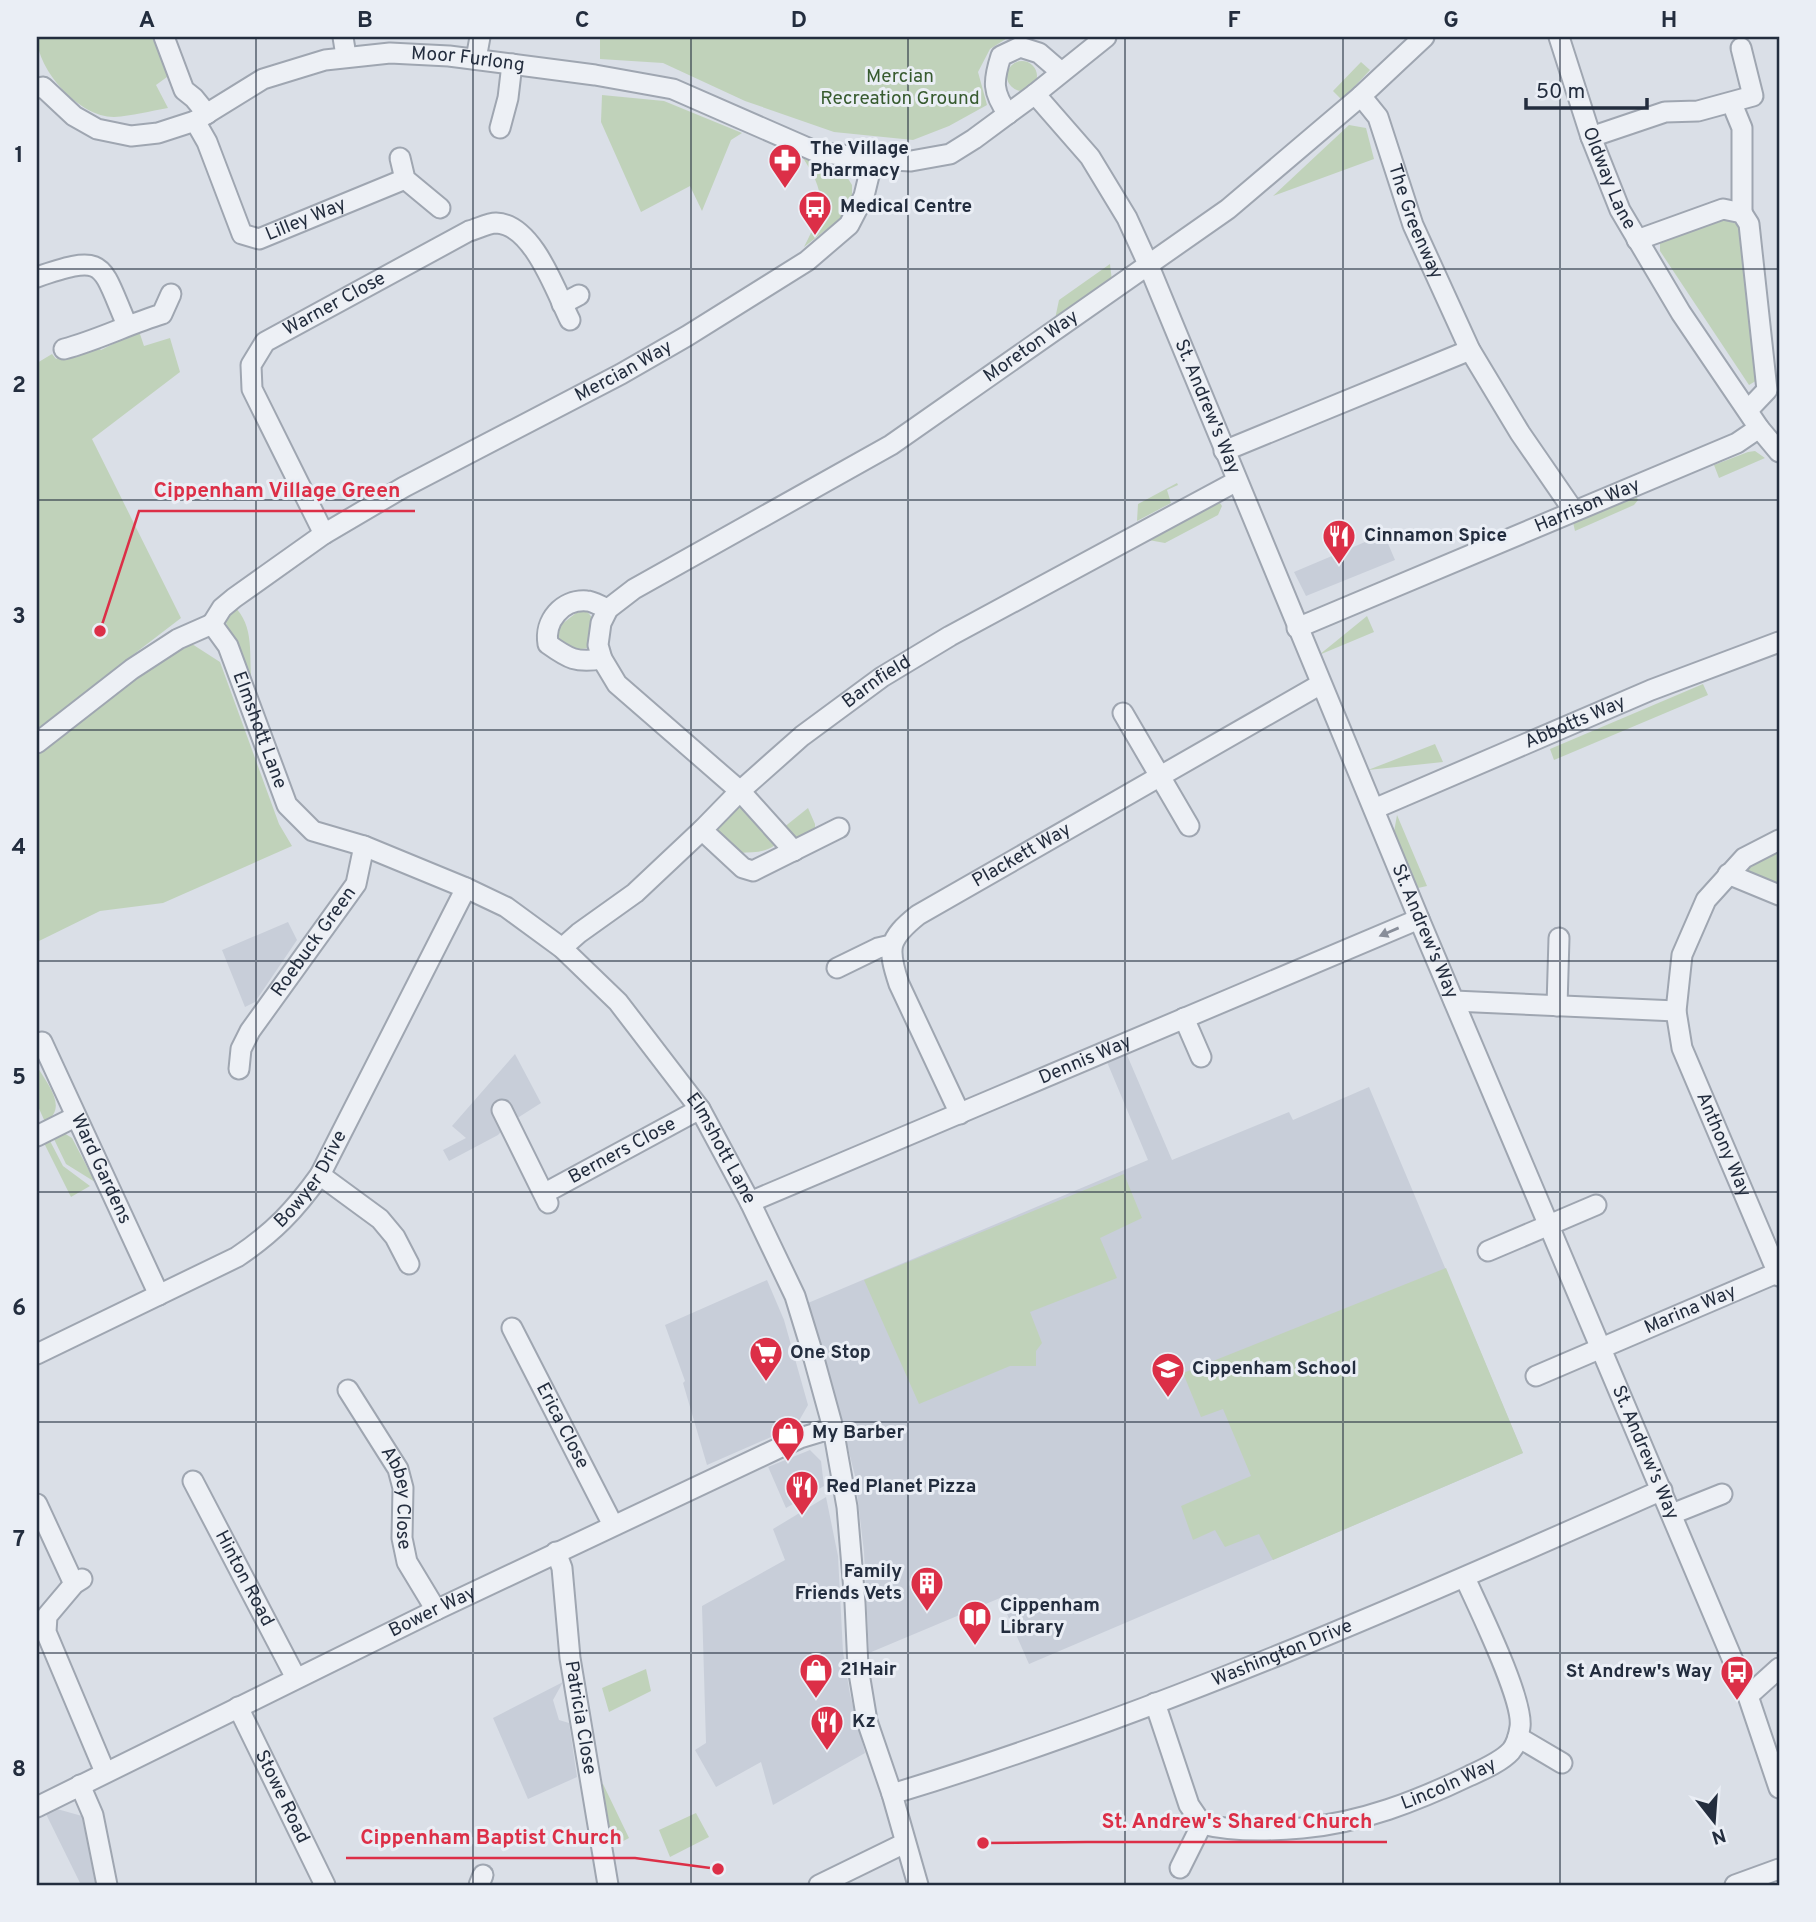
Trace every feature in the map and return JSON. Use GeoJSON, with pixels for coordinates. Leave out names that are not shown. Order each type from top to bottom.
{"type":"FeatureCollection","features":[{"type":"Feature","properties":{"kind":"street"},"geometry":{"type":"LineString","coordinates":[[164,37],[184,90],[194,97],[201,117]]}},
{"type":"Feature","properties":{"kind":"street"},"geometry":{"type":"LineString","coordinates":[[476,59],[480,37]]}},
{"type":"Feature","properties":{"kind":"street"},"geometry":{"type":"LineString","coordinates":[[873,159],[911,161],[950,154],[1035,94],[1106,37]]}},
{"type":"Feature","properties":{"kind":"street","name":"Moreton Way"},"geometry":{"type":"LineString","coordinates":[[608,609],[634,589],[891,445],[1228,209],[1361,96],[1424,37]]}},
{"type":"Feature","properties":{"kind":"street","name":"Oldway Lane"},"geometry":{"type":"LineString","coordinates":[[1559,37],[1591,137],[1620,210],[1681,313],[1759,428]]}},
{"type":"Feature","properties":{"kind":"street","name":"Moor Furlong"},"geometry":{"type":"LineString","coordinates":[[39,82],[74,116],[97,129],[131,136],[158,133],[201,117],[263,79],[325,60],[345,46],[390,53],[476,59],[673,89],[817,152],[873,159]]}},
{"type":"Feature","properties":{"kind":"street"},"geometry":{"type":"LineString","coordinates":[[1008,114],[997,99],[994,78],[1001,56],[1020,47],[1039,53],[1061,72]]}},
{"type":"Feature","properties":{"kind":"street"},"geometry":{"type":"LineString","coordinates":[[1591,137],[1665,112],[1698,111],[1753,96],[1741,48]]}},
{"type":"Feature","properties":{"kind":"street"},"geometry":{"type":"LineString","coordinates":[[500,128],[508,98],[512,64]]}},
{"type":"Feature","properties":{"kind":"street","name":"St. Andrew's Way"},"geometry":{"type":"LineString","coordinates":[[1035,94],[1090,157],[1127,219],[1148,264],[1297,628],[1748,1696],[1779,1788]]}},
{"type":"Feature","properties":{"kind":"street","name":"The Greenway"},"geometry":{"type":"LineString","coordinates":[[1361,96],[1378,117],[1413,225],[1470,350],[1520,433],[1573,510]]}},
{"type":"Feature","properties":{"kind":"street"},"geometry":{"type":"LineString","coordinates":[[1735,111],[1742,128],[1742,212],[1749,224],[1767,390],[1748,410]]}},
{"type":"Feature","properties":{"kind":"street","name":"Lilley Way"},"geometry":{"type":"LineString","coordinates":[[201,117],[207,142],[242,234],[260,239],[405,178]]}},
{"type":"Feature","properties":{"kind":"street"},"geometry":{"type":"LineString","coordinates":[[400,158],[405,178],[440,208]]}},
{"type":"Feature","properties":{"kind":"street","name":"Mercian Way"},"geometry":{"type":"LineString","coordinates":[[212,624],[222,608],[234,598],[324,534],[404,487],[632,368],[807,261],[849,225],[864,196],[873,159]]}},
{"type":"Feature","properties":{"kind":"street","name":"Oldway Lane"},"geometry":{"type":"LineString","coordinates":[[1637,240],[1724,209],[1742,212]]}},
{"type":"Feature","properties":{"kind":"street","name":"Warner Close"},"geometry":{"type":"LineString","coordinates":[[324,534],[252,388],[251,365],[265,342],[469,231],[496,223],[519,232],[539,255],[571,307]]}},
{"type":"Feature","properties":{"kind":"street"},"geometry":{"type":"LineString","coordinates":[[37,277],[87,263],[100,268],[127,325]]}},
{"type":"Feature","properties":{"kind":"street"},"geometry":{"type":"LineString","coordinates":[[64,349],[97,340],[127,325],[162,314],[171,294]]}},
{"type":"Feature","properties":{"kind":"street"},"geometry":{"type":"LineString","coordinates":[[1224,451],[1470,350]]}},
{"type":"Feature","properties":{"kind":"street"},"geometry":{"type":"LineString","coordinates":[[1759,428],[1779,452]]}},
{"type":"Feature","properties":{"kind":"street","name":"Harrison Way"},"geometry":{"type":"LineString","coordinates":[[1297,628],[1737,443],[1759,428]]}},
{"type":"Feature","properties":{"kind":"street","name":"Barnfield"},"geometry":{"type":"LineString","coordinates":[[562,948],[635,893],[702,831],[740,791],[802,736],[893,670],[950,636],[1237,481]]}},
{"type":"Feature","properties":{"kind":"street"},"geometry":{"type":"LineString","coordinates":[[602,659],[584,662],[567,658],[548,644],[548,624],[565,606],[587,601],[608,609],[601,623],[598,645],[602,659],[617,684],[740,791],[794,851]]}},
{"type":"Feature","properties":{"kind":"street"},"geometry":{"type":"LineString","coordinates":[[37,743],[132,669],[178,639],[212,624]]}},
{"type":"Feature","properties":{"kind":"street","name":"Elmshott Lane"},"geometry":{"type":"LineString","coordinates":[[212,624],[228,646],[287,805],[313,831],[364,846],[506,907],[562,948],[618,1002],[700,1109],[750,1202],[795,1296],[833,1428],[847,1507],[858,1667],[867,1721],[892,1794],[918,1885]]}},
{"type":"Feature","properties":{"kind":"street","name":"Abbotts Way"},"geometry":{"type":"LineString","coordinates":[[1374,809],[1651,690],[1779,642]]}},
{"type":"Feature","properties":{"kind":"street","name":"Plackett Way"},"geometry":{"type":"LineString","coordinates":[[891,945],[901,929],[919,915],[1321,684]]}},
{"type":"Feature","properties":{"kind":"street"},"geometry":{"type":"LineString","coordinates":[[1123,713],[1189,826]]}},
{"type":"Feature","properties":{"kind":"street"},"geometry":{"type":"LineString","coordinates":[[702,831],[743,868],[753,871],[839,828]]}},
{"type":"Feature","properties":{"kind":"street","name":"Anthony Way"},"geometry":{"type":"LineString","coordinates":[[1779,840],[1744,858],[1706,900],[1682,954],[1676,1011],[1682,1048],[1779,1274]]}},
{"type":"Feature","properties":{"kind":"street","name":"Roebuck Green"},"geometry":{"type":"LineString","coordinates":[[239,1069],[244,1027],[272,997],[356,884],[364,846]]}},
{"type":"Feature","properties":{"kind":"street"},"geometry":{"type":"LineString","coordinates":[[1728,874],[1779,895]]}},
{"type":"Feature","properties":{"kind":"street","name":"Bowyer Drive"},"geometry":{"type":"LineString","coordinates":[[37,1354],[237,1257],[268,1236],[302,1200],[320,1175],[466,888]]}},
{"type":"Feature","properties":{"kind":"street","name":"Dennis Way"},"geometry":{"type":"LineString","coordinates":[[750,1202],[1419,919]]}},
{"type":"Feature","properties":{"kind":"street"},"geometry":{"type":"LineString","coordinates":[[1557,1006],[1559,938]]}},
{"type":"Feature","properties":{"kind":"street"},"geometry":{"type":"LineString","coordinates":[[837,968],[878,948],[891,945],[899,984],[960,1114]]}},
{"type":"Feature","properties":{"kind":"street"},"geometry":{"type":"LineString","coordinates":[[1454,1001],[1676,1011]]}},
{"type":"Feature","properties":{"kind":"street"},"geometry":{"type":"LineString","coordinates":[[1184,1018],[1201,1057]]}},
{"type":"Feature","properties":{"kind":"street","name":"Ward Gardens"},"geometry":{"type":"LineString","coordinates":[[42,1042],[159,1295]]}},
{"type":"Feature","properties":{"kind":"street","name":"Berners Close"},"geometry":{"type":"LineString","coordinates":[[502,1110],[547,1198],[700,1109]]}},
{"type":"Feature","properties":{"kind":"street"},"geometry":{"type":"LineString","coordinates":[[37,1136],[75,1117]]}},
{"type":"Feature","properties":{"kind":"street"},"geometry":{"type":"LineString","coordinates":[[320,1175],[380,1219],[395,1237],[409,1264]]}},
{"type":"Feature","properties":{"kind":"street"},"geometry":{"type":"LineString","coordinates":[[1488,1251],[1597,1206]]}},
{"type":"Feature","properties":{"kind":"street","name":"Marina Way"},"geometry":{"type":"LineString","coordinates":[[1536,1376],[1779,1274]]}},
{"type":"Feature","properties":{"kind":"street","name":"Erica Close"},"geometry":{"type":"LineString","coordinates":[[512,1328],[613,1525]]}},
{"type":"Feature","properties":{"kind":"street","name":"Abbey Close"},"geometry":{"type":"LineString","coordinates":[[348,1389],[398,1469],[403,1488],[402,1538],[407,1562],[436,1610]]}},
{"type":"Feature","properties":{"kind":"street","name":"Bower Way"},"geometry":{"type":"LineString","coordinates":[[37,1807],[556,1552],[800,1438],[833,1428]]}},
{"type":"Feature","properties":{"kind":"street","name":"Hinton Road"},"geometry":{"type":"LineString","coordinates":[[192,1480],[296,1678]]}},
{"type":"Feature","properties":{"kind":"street","name":"Washington Drive"},"geometry":{"type":"LineString","coordinates":[[892,1794],[1025,1752],[1156,1703],[1465,1578],[1662,1490]]}},
{"type":"Feature","properties":{"kind":"street"},"geometry":{"type":"LineString","coordinates":[[1672,1514],[1722,1494]]}},
{"type":"Feature","properties":{"kind":"street"},"geometry":{"type":"LineString","coordinates":[[37,1504],[78,1581],[47,1616],[46,1632],[105,1772]]}},
{"type":"Feature","properties":{"kind":"street","name":"Patricia Close"},"geometry":{"type":"LineString","coordinates":[[556,1552],[562,1568],[570,1658],[608,1885]]}},
{"type":"Feature","properties":{"kind":"street"},"geometry":{"type":"LineString","coordinates":[[1465,1578],[1517,1699],[1521,1723],[1518,1737],[1562,1763]]}},
{"type":"Feature","properties":{"kind":"street"},"geometry":{"type":"LineString","coordinates":[[1748,1696],[1779,1668]]}},
{"type":"Feature","properties":{"kind":"street"},"geometry":{"type":"LineString","coordinates":[[1156,1703],[1189,1805],[1202,1824],[1180,1868]]}},
{"type":"Feature","properties":{"kind":"street","name":"Stowe Road"},"geometry":{"type":"LineString","coordinates":[[238,1707],[326,1885]]}},
{"type":"Feature","properties":{"kind":"street","name":"Lincoln Way"},"geometry":{"type":"LineString","coordinates":[[1202,1824],[1226,1830],[1304,1828],[1370,1816],[1427,1796],[1484,1769],[1511,1751],[1518,1737]]}},
{"type":"Feature","properties":{"kind":"street"},"geometry":{"type":"LineString","coordinates":[[80,1785],[93,1815],[107,1885]]}},
{"type":"Feature","properties":{"kind":"street"},"geometry":{"type":"LineString","coordinates":[[819,1885],[905,1843]]}},
{"type":"Feature","properties":{"kind":"street"},"geometry":{"type":"LineString","coordinates":[[1735,1885],[1779,1869]]}},
{"type":"Feature","properties":{"kind":"shaded area"},"geometry":{"type":"Polygon","coordinates":[[[1384,534],[1395,560],[1306,596],[1294,572],[1384,534]]]}},
{"type":"Feature","properties":{"kind":"shaded area"},"geometry":{"type":"Polygon","coordinates":[[[288,922],[297,940],[255,1002],[245,1007],[222,950],[288,922]]]}},
{"type":"Feature","properties":{"kind":"shaded area","name":"Cippenham School"},"geometry":{"type":"Polygon","coordinates":[[[1128,1049],[1127,1055],[1172,1160],[1289,1112],[1293,1120],[1369,1087],[1523,1453],[1029,1664],[1000,1598],[869,1653],[864,1552],[855,1476],[823,1349],[808,1303],[1148,1160],[1107,1062],[1101,1061],[1128,1049]]]}},
{"type":"Feature","properties":{"kind":"shaded area"},"geometry":{"type":"Polygon","coordinates":[[[515,1054],[541,1103],[508,1124],[498,1135],[449,1161],[443,1150],[466,1138],[452,1126],[515,1054]]]}},
{"type":"Feature","properties":{"kind":"shaded area"},"geometry":{"type":"Polygon","coordinates":[[[767,1280],[784,1320],[808,1405],[796,1426],[707,1465],[683,1383],[685,1381],[665,1325],[767,1280]]]}},
{"type":"Feature","properties":{"kind":"shaded area"},"geometry":{"type":"Polygon","coordinates":[[[810,1450],[821,1461],[824,1486],[786,1508],[768,1467],[810,1450]]]}},
{"type":"Feature","properties":{"kind":"shaded area"},"geometry":{"type":"Polygon","coordinates":[[[826,1497],[838,1556],[843,1652],[865,1753],[773,1805],[761,1762],[716,1787],[695,1750],[706,1743],[702,1606],[785,1560],[773,1529],[826,1497]]]}},
{"type":"Feature","properties":{"kind":"shaded area"},"geometry":{"type":"Polygon","coordinates":[[[563,1682],[553,1700],[559,1720],[569,1723],[577,1777],[528,1799],[493,1718],[563,1682]]]}},
{"type":"Feature","properties":{"kind":"shaded area"},"geometry":{"type":"Polygon","coordinates":[[[57,1809],[82,1816],[93,1851],[99,1885],[81,1885],[46,1814],[57,1809]]]}},
{"type":"Feature","properties":{"kind":"green space"},"geometry":{"type":"Polygon","coordinates":[[[37,37],[152,37],[168,73],[167,77],[156,85],[168,108],[114,117],[87,109],[74,100],[52,77],[39,50],[37,37]]]}},
{"type":"Feature","properties":{"kind":"green space","name":"Mercian Recreation Ground"},"geometry":{"type":"Polygon","coordinates":[[[600,37],[1009,37],[990,49],[978,72],[987,105],[949,126],[913,140],[834,132],[745,101],[663,63],[600,59],[600,37]]]}},
{"type":"Feature","properties":{"kind":"green space"},"geometry":{"type":"Polygon","coordinates":[[[1022,61],[1033,65],[1037,76],[1033,87],[1022,91],[1011,87],[1007,76],[1011,65],[1022,61]]]}},
{"type":"Feature","properties":{"kind":"green space"},"geometry":{"type":"Polygon","coordinates":[[[1361,62],[1370,70],[1342,100],[1333,91],[1361,62]]]}},
{"type":"Feature","properties":{"kind":"green space"},"geometry":{"type":"Polygon","coordinates":[[[602,95],[664,101],[742,133],[731,140],[702,211],[690,186],[641,212],[601,122],[602,95]]]}},
{"type":"Feature","properties":{"kind":"green space"},"geometry":{"type":"Polygon","coordinates":[[[1349,125],[1366,128],[1374,159],[1273,196],[1349,125]]]}},
{"type":"Feature","properties":{"kind":"green space"},"geometry":{"type":"Polygon","coordinates":[[[801,155],[844,172],[852,185],[852,198],[841,218],[804,247],[816,221],[820,200],[815,180],[801,155]]]}},
{"type":"Feature","properties":{"kind":"green space"},"geometry":{"type":"Polygon","coordinates":[[[1725,220],[1737,224],[1741,239],[1759,379],[1749,385],[1660,251],[1660,242],[1725,220]]]}},
{"type":"Feature","properties":{"kind":"green space"},"geometry":{"type":"Polygon","coordinates":[[[1110,264],[1112,281],[1055,319],[1059,300],[1110,264]]]}},
{"type":"Feature","properties":{"kind":"green space"},"geometry":{"type":"Polygon","coordinates":[[[139,331],[144,346],[170,338],[180,372],[92,439],[181,618],[121,664],[133,677],[183,645],[192,644],[220,662],[279,824],[292,846],[163,903],[100,911],[37,942],[37,363],[52,354],[56,359],[79,343],[101,350],[139,331]]]}},
{"type":"Feature","properties":{"kind":"green space"},"geometry":{"type":"Polygon","coordinates":[[[1755,451],[1765,458],[1719,478],[1714,465],[1755,451]]]}},
{"type":"Feature","properties":{"kind":"green space"},"geometry":{"type":"Polygon","coordinates":[[[1177,483],[1178,485],[1167,490],[1171,503],[1137,521],[1138,504],[1177,483]]]}},
{"type":"Feature","properties":{"kind":"green space"},"geometry":{"type":"Polygon","coordinates":[[[1634,492],[1638,500],[1634,505],[1575,531],[1572,518],[1634,492]]]}},
{"type":"Feature","properties":{"kind":"green space"},"geometry":{"type":"Polygon","coordinates":[[[1218,500],[1222,506],[1218,515],[1165,543],[1143,539],[1218,500]]]}},
{"type":"Feature","properties":{"kind":"green space"},"geometry":{"type":"Polygon","coordinates":[[[233,605],[248,632],[252,685],[226,623],[228,609],[233,605]]]}},
{"type":"Feature","properties":{"kind":"green space"},"geometry":{"type":"Polygon","coordinates":[[[586,610],[594,620],[588,648],[575,650],[558,642],[557,628],[576,613],[586,610]]]}},
{"type":"Feature","properties":{"kind":"green space"},"geometry":{"type":"Polygon","coordinates":[[[1367,616],[1374,632],[1319,655],[1367,616]]]}},
{"type":"Feature","properties":{"kind":"green space"},"geometry":{"type":"Polygon","coordinates":[[[1703,684],[1708,695],[1554,760],[1550,749],[1703,684]]]}},
{"type":"Feature","properties":{"kind":"green space"},"geometry":{"type":"Polygon","coordinates":[[[1435,744],[1443,762],[1368,770],[1435,744]]]}},
{"type":"Feature","properties":{"kind":"green space"},"geometry":{"type":"Polygon","coordinates":[[[741,803],[775,845],[771,848],[740,853],[715,830],[741,803]]]}},
{"type":"Feature","properties":{"kind":"green space"},"geometry":{"type":"Polygon","coordinates":[[[808,808],[815,829],[800,839],[793,838],[783,828],[808,808]]]}},
{"type":"Feature","properties":{"kind":"green space"},"geometry":{"type":"Polygon","coordinates":[[[1397,815],[1427,886],[1418,888],[1394,832],[1397,815]]]}},
{"type":"Feature","properties":{"kind":"green space"},"geometry":{"type":"Polygon","coordinates":[[[1779,846],[1779,890],[1745,877],[1743,869],[1779,846]]]}},
{"type":"Feature","properties":{"kind":"green space"},"geometry":{"type":"Polygon","coordinates":[[[37,1066],[56,1103],[52,1116],[45,1122],[37,1104],[37,1066]]]}},
{"type":"Feature","properties":{"kind":"green space"},"geometry":{"type":"Polygon","coordinates":[[[64,1133],[72,1138],[95,1182],[66,1164],[52,1135],[64,1133]]]}},
{"type":"Feature","properties":{"kind":"green space"},"geometry":{"type":"Polygon","coordinates":[[[49,1139],[63,1166],[90,1186],[71,1197],[43,1141],[49,1139]]]}},
{"type":"Feature","properties":{"kind":"green space"},"geometry":{"type":"Polygon","coordinates":[[[1124,1174],[1142,1218],[1100,1238],[1117,1278],[1030,1312],[1042,1343],[1036,1351],[1036,1366],[1010,1366],[919,1404],[864,1280],[1124,1174]]]}},
{"type":"Feature","properties":{"kind":"green space"},"geometry":{"type":"Polygon","coordinates":[[[1446,1268],[1523,1453],[1273,1560],[1259,1534],[1225,1547],[1215,1530],[1193,1540],[1181,1506],[1251,1476],[1223,1409],[1201,1417],[1183,1373],[1446,1268]]]}},
{"type":"Feature","properties":{"kind":"green space"},"geometry":{"type":"Polygon","coordinates":[[[646,1669],[651,1691],[609,1712],[602,1688],[646,1669]]]}},
{"type":"Feature","properties":{"kind":"green space"},"geometry":{"type":"Polygon","coordinates":[[[603,1784],[629,1838],[612,1847],[600,1785],[603,1784]]]}},
{"type":"Feature","properties":{"kind":"green space"},"geometry":{"type":"Polygon","coordinates":[[[696,1813],[709,1837],[670,1857],[659,1830],[696,1813]]]}},
{"type":"Feature","properties":{"kind":"place","name":"The Village Pharmacy"},"geometry":{"type":"Point","coordinates":[785,190]}},
{"type":"Feature","properties":{"kind":"place","name":"Medical Centre"},"geometry":{"type":"Point","coordinates":[815,237]}},
{"type":"Feature","properties":{"kind":"place","name":"Cinnamon Spice"},"geometry":{"type":"Point","coordinates":[1339,566]}},
{"type":"Feature","properties":{"kind":"place","name":"Cippenham Village Green"},"geometry":{"type":"Point","coordinates":[100,631]}},
{"type":"Feature","properties":{"kind":"place","name":"One Stop"},"geometry":{"type":"Point","coordinates":[766,1383]}},
{"type":"Feature","properties":{"kind":"place","name":"Cippenham School"},"geometry":{"type":"Point","coordinates":[1168,1399]}},
{"type":"Feature","properties":{"kind":"place","name":"My Barber"},"geometry":{"type":"Point","coordinates":[788,1463]}},
{"type":"Feature","properties":{"kind":"place","name":"Red Planet Pizza"},"geometry":{"type":"Point","coordinates":[802,1517]}},
{"type":"Feature","properties":{"kind":"place","name":"Family Friends Vets"},"geometry":{"type":"Point","coordinates":[927,1613]}},
{"type":"Feature","properties":{"kind":"place","name":"Cippenham Library"},"geometry":{"type":"Point","coordinates":[975,1647]}},
{"type":"Feature","properties":{"kind":"place","name":"21Hair"},"geometry":{"type":"Point","coordinates":[816,1700]}},
{"type":"Feature","properties":{"kind":"place","name":"St Andrew's Way"},"geometry":{"type":"Point","coordinates":[1737,1702]}},
{"type":"Feature","properties":{"kind":"place","name":"Kz"},"geometry":{"type":"Point","coordinates":[827,1752]}},
{"type":"Feature","properties":{"kind":"place","name":"St. Andrew's Shared Church"},"geometry":{"type":"Point","coordinates":[983,1843]}},
{"type":"Feature","properties":{"kind":"place","name":"Cippenham Baptist Church"},"geometry":{"type":"Point","coordinates":[718,1869]}}]}
